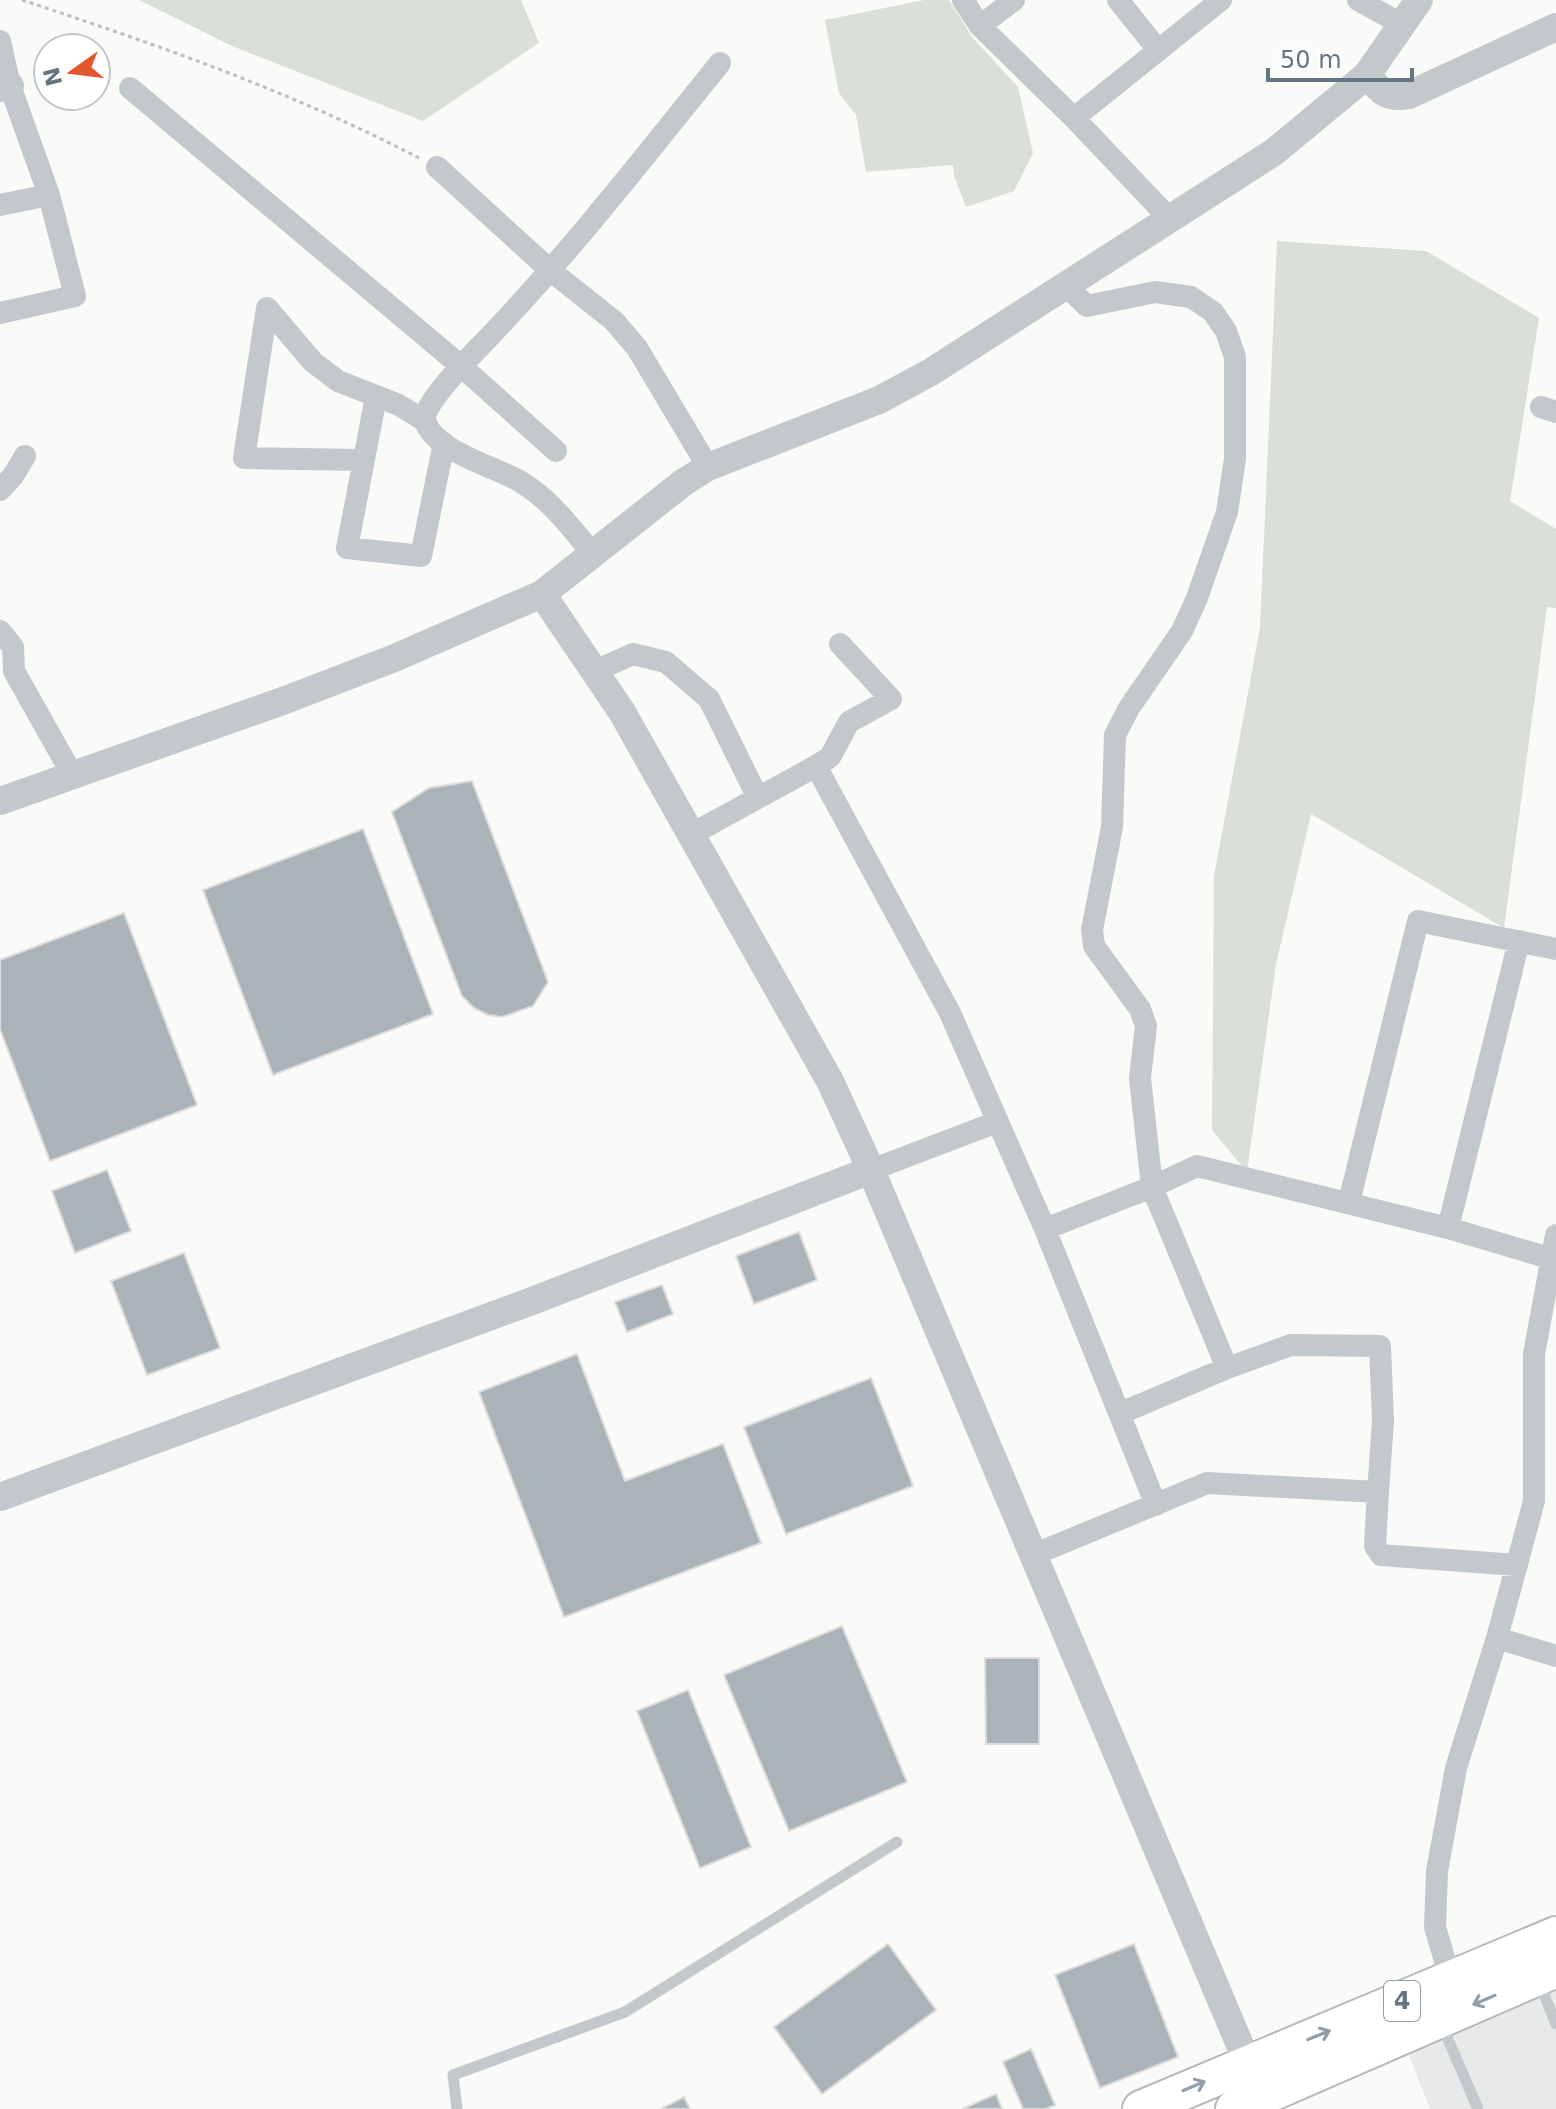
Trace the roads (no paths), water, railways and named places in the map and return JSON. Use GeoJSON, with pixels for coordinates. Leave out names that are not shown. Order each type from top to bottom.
{"type":"FeatureCollection","features":[{"type":"Feature","properties":{"kind":"highway","name":"4"},"geometry":{"type":"LineString","coordinates":[[1141,2109],[1556,1935]]}},
{"type":"Feature","properties":{"kind":"highway","name":"4"},"geometry":{"type":"LineString","coordinates":[[1254,2105],[1546,1973]]}},
{"type":"Feature","properties":{"kind":"street"},"geometry":{"type":"LineString","coordinates":[[963,0],[980,26],[1074,118],[1170,219]]}},
{"type":"Feature","properties":{"kind":"street"},"geometry":{"type":"LineString","coordinates":[[980,26],[1014,0]]}},
{"type":"Feature","properties":{"kind":"street"},"geometry":{"type":"LineString","coordinates":[[1118,0],[1158,50]]}},
{"type":"Feature","properties":{"kind":"street"},"geometry":{"type":"LineString","coordinates":[[1074,118],[1221,0]]}},
{"type":"Feature","properties":{"kind":"street"},"geometry":{"type":"LineString","coordinates":[[1358,0],[1403,25]]}},
{"type":"Feature","properties":{"kind":"street"},"geometry":{"type":"LineString","coordinates":[[0,801],[288,699],[392,659],[542,594],[684,482],[708,467],[879,400],[931,372],[1274,152],[1367,75],[1419,0]]}},
{"type":"Feature","properties":{"kind":"street"},"geometry":{"type":"LineString","coordinates":[[1367,75],[1382,92],[1393,98],[1409,95],[1556,27]]}},
{"type":"Feature","properties":{"kind":"street"},"geometry":{"type":"LineString","coordinates":[[0,41],[5,87],[49,195],[75,296],[0,313]]}},
{"type":"Feature","properties":{"kind":"street"},"geometry":{"type":"LineString","coordinates":[[425,421],[426,409],[461,366],[551,271],[720,63]]}},
{"type":"Feature","properties":{"kind":"street"},"geometry":{"type":"LineString","coordinates":[[130,88],[461,366],[556,451]]}},
{"type":"Feature","properties":{"kind":"street"},"geometry":{"type":"LineString","coordinates":[[437,167],[551,271],[614,321],[637,348],[708,467]]}},
{"type":"Feature","properties":{"kind":"street"},"geometry":{"type":"LineString","coordinates":[[0,205],[49,195]]}},
{"type":"Feature","properties":{"kind":"street"},"geometry":{"type":"LineString","coordinates":[[1065,285],[1087,306],[1155,292],[1191,297],[1213,312],[1226,331],[1235,357],[1235,459],[1227,512],[1182,631],[1129,708],[1115,735],[1112,827],[1092,930],[1094,946],[1140,1009],[1146,1026],[1140,1078],[1152,1187],[1227,1368]]}},
{"type":"Feature","properties":{"kind":"street"},"geometry":{"type":"LineString","coordinates":[[362,460],[244,458],[267,308],[313,362],[338,381],[399,405],[425,421],[436,438],[520,481],[552,504],[593,554]]}},
{"type":"Feature","properties":{"kind":"street"},"geometry":{"type":"LineString","coordinates":[[376,397],[347,548],[421,556],[444,443]]}},
{"type":"Feature","properties":{"kind":"street"},"geometry":{"type":"LineString","coordinates":[[0,490],[25,456]]}},
{"type":"Feature","properties":{"kind":"street"},"geometry":{"type":"LineString","coordinates":[[542,594],[622,712],[830,1081],[871,1170],[1247,2064],[1254,2105]]}},
{"type":"Feature","properties":{"kind":"street"},"geometry":{"type":"LineString","coordinates":[[0,631],[13,647],[14,671],[73,776]]}},
{"type":"Feature","properties":{"kind":"street"},"geometry":{"type":"LineString","coordinates":[[692,834],[830,757],[849,722],[891,699],[840,644]]}},
{"type":"Feature","properties":{"kind":"street"},"geometry":{"type":"LineString","coordinates":[[595,671],[633,654],[666,662],[709,699],[758,798]]}},
{"type":"Feature","properties":{"kind":"street"},"geometry":{"type":"LineString","coordinates":[[816,766],[950,1013],[1045,1229],[1156,1505]]}},
{"type":"Feature","properties":{"kind":"street"},"geometry":{"type":"LineString","coordinates":[[1349,1202],[1418,921],[1556,949]]}},
{"type":"Feature","properties":{"kind":"street"},"geometry":{"type":"LineString","coordinates":[[1448,1228],[1519,941]]}},
{"type":"Feature","properties":{"kind":"street"},"geometry":{"type":"LineString","coordinates":[[0,1497],[532,1301],[997,1122]]}},
{"type":"Feature","properties":{"kind":"street"},"geometry":{"type":"LineString","coordinates":[[1045,1229],[1197,1166],[1448,1228],[1553,1260]]}},
{"type":"Feature","properties":{"kind":"street"},"geometry":{"type":"LineString","coordinates":[[1451,1981],[1435,1927],[1437,1871],[1456,1768],[1497,1638],[1534,1501],[1534,1354],[1556,1235]]}},
{"type":"Feature","properties":{"kind":"street"},"geometry":{"type":"LineString","coordinates":[[1121,1413],[1227,1368],[1291,1345],[1380,1346],[1383,1421],[1375,1546],[1381,1555],[1517,1565]]}},
{"type":"Feature","properties":{"kind":"street"},"geometry":{"type":"LineString","coordinates":[[1534,1354],[1556,1364]]}},
{"type":"Feature","properties":{"kind":"street"},"geometry":{"type":"LineString","coordinates":[[1033,1555],[1207,1483],[1378,1492]]}},
{"type":"Feature","properties":{"kind":"street"},"geometry":{"type":"LineString","coordinates":[[1497,1638],[1556,1656]]}},
{"type":"Feature","properties":{"kind":"lane"},"geometry":{"type":"LineString","coordinates":[[457,2109],[453,2075],[625,2012],[897,1842]]}},
{"type":"Feature","properties":{"kind":"lane"},"geometry":{"type":"LineString","coordinates":[[1546,1973],[1556,2024]]}},
{"type":"Feature","properties":{"kind":"lane"},"geometry":{"type":"LineString","coordinates":[[1439,2019],[1478,2109]]}}]}
